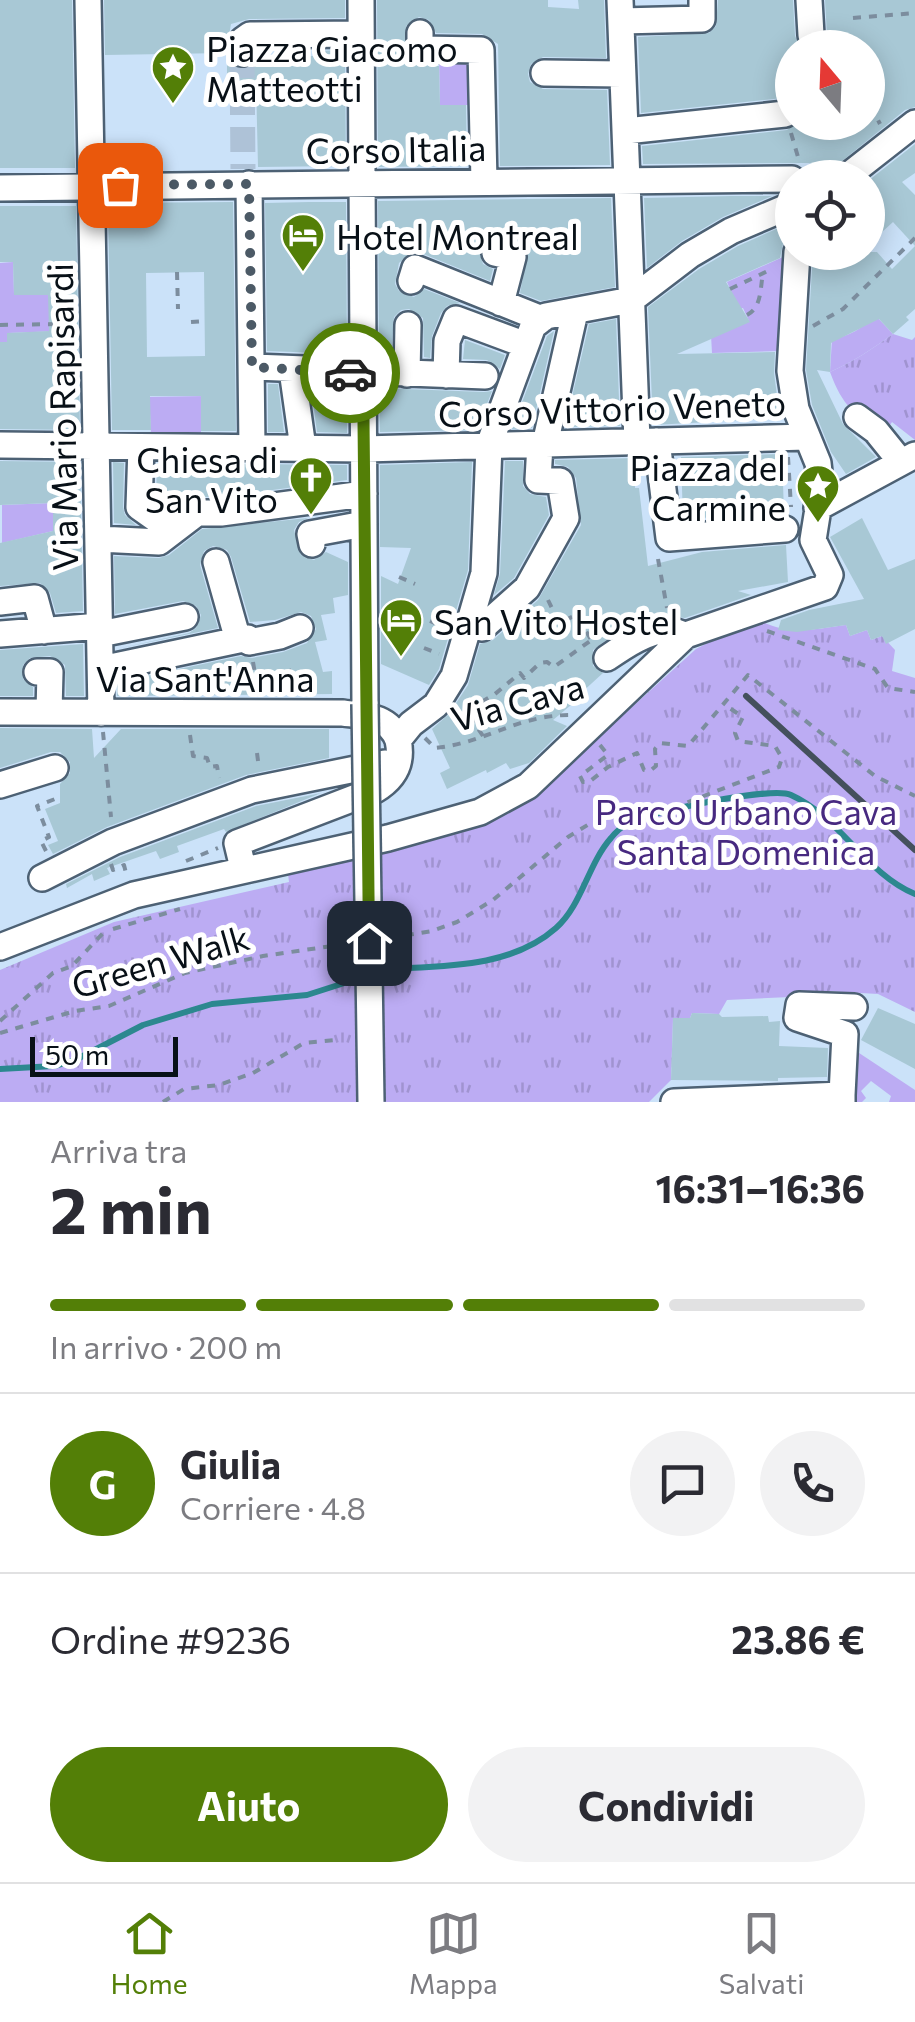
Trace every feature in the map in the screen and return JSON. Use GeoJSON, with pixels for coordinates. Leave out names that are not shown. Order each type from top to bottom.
{"type":"FeatureCollection","features":[{"type":"Feature","properties":{"kind":"street","name":"Via Mario Rapisardi"},"geometry":{"type":"LineString","coordinates":[[88,0],[102,712]]}},
{"type":"Feature","properties":{"kind":"street"},"geometry":{"type":"LineString","coordinates":[[361,0],[371,1102]]}},
{"type":"Feature","properties":{"kind":"street"},"geometry":{"type":"LineString","coordinates":[[702,0],[702,18],[620,11],[631,300],[647,441],[669,538],[785,529]]}},
{"type":"Feature","properties":{"kind":"street"},"geometry":{"type":"LineString","coordinates":[[809,0],[810,30]]}},
{"type":"Feature","properties":{"kind":"street"},"geometry":{"type":"LineString","coordinates":[[420,33],[420,49],[481,50],[484,182]]}},
{"type":"Feature","properties":{"kind":"street"},"geometry":{"type":"LineString","coordinates":[[242,53],[243,40],[250,35],[360,34]]}},
{"type":"Feature","properties":{"kind":"street"},"geometry":{"type":"LineString","coordinates":[[544,73],[622,74]]}},
{"type":"Feature","properties":{"kind":"street"},"geometry":{"type":"LineString","coordinates":[[626,131],[775,115]]}},
{"type":"Feature","properties":{"kind":"street"},"geometry":{"type":"LineString","coordinates":[[868,160],[915,123]]}},
{"type":"Feature","properties":{"kind":"street","name":"Corso Italia"},"geometry":{"type":"LineString","coordinates":[[0,188],[245,179],[362,183],[628,180],[775,171]]}},
{"type":"Feature","properties":{"kind":"street"},"geometry":{"type":"LineString","coordinates":[[245,179],[252,448]]}},
{"type":"Feature","properties":{"kind":"street"},"geometry":{"type":"LineString","coordinates":[[0,947],[240,856],[375,790],[392,777],[403,742],[436,705],[454,676],[476,607],[486,558],[489,445],[533,326],[542,320],[631,300],[690,255],[731,231],[775,213]]}},
{"type":"Feature","properties":{"kind":"street"},"geometry":{"type":"LineString","coordinates":[[496,253],[513,257],[501,303]]}},
{"type":"Feature","properties":{"kind":"street"},"geometry":{"type":"LineString","coordinates":[[411,281],[415,268],[542,320]]}},
{"type":"Feature","properties":{"kind":"street"},"geometry":{"type":"LineString","coordinates":[[600,650],[679,632],[826,587],[830,576],[813,540],[821,490],[818,463],[796,409],[790,371],[795,270]]}},
{"type":"Feature","properties":{"kind":"street"},"geometry":{"type":"LineString","coordinates":[[482,628],[530,582],[566,518],[560,482],[538,480],[575,312]]}},
{"type":"Feature","properties":{"kind":"street"},"geometry":{"type":"LineString","coordinates":[[446,375],[447,340],[456,319],[526,345]]}},
{"type":"Feature","properties":{"kind":"street"},"geometry":{"type":"LineString","coordinates":[[407,374],[408,324]]}},
{"type":"Feature","properties":{"kind":"street"},"geometry":{"type":"LineString","coordinates":[[252,367],[485,376]]}},
{"type":"Feature","properties":{"kind":"street"},"geometry":{"type":"LineString","coordinates":[[292,370],[303,448]]}},
{"type":"Feature","properties":{"kind":"street"},"geometry":{"type":"LineString","coordinates":[[818,508],[908,458],[857,417]]}},
{"type":"Feature","properties":{"kind":"street","name":"Corso Vittorio Veneto"},"geometry":{"type":"LineString","coordinates":[[0,445],[364,449],[806,437]]}},
{"type":"Feature","properties":{"kind":"street"},"geometry":{"type":"LineString","coordinates":[[141,447],[139,507],[174,531]]}},
{"type":"Feature","properties":{"kind":"street"},"geometry":{"type":"LineString","coordinates":[[99,540],[159,542],[197,512],[221,513],[364,494]]}},
{"type":"Feature","properties":{"kind":"street"},"geometry":{"type":"LineString","coordinates":[[312,544],[310,534],[364,524]]}},
{"type":"Feature","properties":{"kind":"street"},"geometry":{"type":"LineString","coordinates":[[216,562],[244,641]]}},
{"type":"Feature","properties":{"kind":"street"},"geometry":{"type":"LineString","coordinates":[[0,602],[35,598],[44,630]]}},
{"type":"Feature","properties":{"kind":"street"},"geometry":{"type":"LineString","coordinates":[[0,634],[100,630],[185,617]]}},
{"type":"Feature","properties":{"kind":"street"},"geometry":{"type":"LineString","coordinates":[[101,669],[300,628]]}},
{"type":"Feature","properties":{"kind":"street"},"geometry":{"type":"LineString","coordinates":[[240,856],[388,838],[480,812],[512,797],[528,786],[679,632]]}},
{"type":"Feature","properties":{"kind":"street"},"geometry":{"type":"LineString","coordinates":[[38,672],[50,672],[49,712]]}},
{"type":"Feature","properties":{"kind":"street","name":"Via Sant'Anna"},"geometry":{"type":"LineString","coordinates":[[0,712],[343,713],[382,720],[403,742]]}},
{"type":"Feature","properties":{"kind":"street"},"geometry":{"type":"LineString","coordinates":[[48,875],[113,842],[252,790],[403,742]]}},
{"type":"Feature","properties":{"kind":"street"},"geometry":{"type":"LineString","coordinates":[[0,785],[55,768]]}},
{"type":"Feature","properties":{"kind":"street"},"geometry":{"type":"LineString","coordinates":[[674,1102],[842,1098],[845,1034],[797,1018],[799,1005],[854,1007]]}},
{"type":"Feature","properties":{"kind":"path"},"geometry":{"type":"LineString","coordinates":[[853,18],[915,12]]}},
{"type":"Feature","properties":{"kind":"path"},"geometry":{"type":"LineString","coordinates":[[828,320],[915,238]]}},
{"type":"Feature","properties":{"kind":"path"},"geometry":{"type":"LineString","coordinates":[[730,288],[774,268]]}},
{"type":"Feature","properties":{"kind":"path"},"geometry":{"type":"LineString","coordinates":[[177,272],[178,309]]}},
{"type":"Feature","properties":{"kind":"path"},"geometry":{"type":"LineString","coordinates":[[746,316],[758,304],[763,273]]}},
{"type":"Feature","properties":{"kind":"path"},"geometry":{"type":"LineString","coordinates":[[191,322],[204,322]]}},
{"type":"Feature","properties":{"kind":"path"},"geometry":{"type":"LineString","coordinates":[[0,325],[60,324]]}},
{"type":"Feature","properties":{"kind":"path"},"geometry":{"type":"LineString","coordinates":[[669,538],[657,553],[679,632]]}},
{"type":"Feature","properties":{"kind":"path"},"geometry":{"type":"LineString","coordinates":[[399,577],[415,584]]}},
{"type":"Feature","properties":{"kind":"path"},"geometry":{"type":"LineString","coordinates":[[483,736],[466,711],[495,694],[520,672],[524,678],[540,663],[547,662],[554,668],[600,650],[576,616],[559,623],[548,600],[530,582]]}},
{"type":"Feature","properties":{"kind":"path"},"geometry":{"type":"LineString","coordinates":[[244,641],[262,712]]}},
{"type":"Feature","properties":{"kind":"path"},"geometry":{"type":"LineString","coordinates":[[600,744],[608,754],[580,776],[583,782],[637,753],[644,770],[650,771],[656,766],[660,743],[688,746],[748,674],[875,776],[915,796]]}},
{"type":"Feature","properties":{"kind":"path"},"geometry":{"type":"LineString","coordinates":[[380,939],[432,932],[457,922],[493,900],[568,836],[599,818],[670,809],[780,767],[782,758],[775,746],[738,741],[735,732],[743,717],[725,705]]}},
{"type":"Feature","properties":{"kind":"path"},"geometry":{"type":"LineString","coordinates":[[102,712],[115,848],[106,852],[113,870],[124,865],[134,895]]}},
{"type":"Feature","properties":{"kind":"path"},"geometry":{"type":"LineString","coordinates":[[188,712],[193,756],[207,758],[210,767],[217,766],[223,802]]}},
{"type":"Feature","properties":{"kind":"path","name":"Via Cava"},"geometry":{"type":"LineString","coordinates":[[403,742],[435,748],[459,746],[536,717],[574,715]]}},
{"type":"Feature","properties":{"kind":"path"},"geometry":{"type":"LineString","coordinates":[[48,875],[41,840],[50,837],[37,806],[55,799],[55,768]]}},
{"type":"Feature","properties":{"kind":"path"},"geometry":{"type":"LineString","coordinates":[[184,864],[191,856],[240,856]]}},
{"type":"Feature","properties":{"kind":"path"},"geometry":{"type":"LineString","coordinates":[[0,1021],[53,973],[72,966],[103,932],[180,910],[183,905]]}},
{"type":"Feature","properties":{"kind":"path","name":"Green Walk"},"geometry":{"type":"LineString","coordinates":[[0,1033],[74,1011],[109,1006],[185,974],[263,956],[362,942]]}},
{"type":"Feature","properties":{"kind":"path"},"geometry":{"type":"LineString","coordinates":[[163,1102],[184,1089],[220,1084],[252,1073],[304,1043],[336,1040]]}},
{"type":"Feature","properties":{"kind":"green space"},"geometry":{"type":"Polygon","coordinates":[[[439,56],[479,56],[480,105],[440,105],[439,56]]]}},
{"type":"Feature","properties":{"kind":"green space"},"geometry":{"type":"Polygon","coordinates":[[[775,261],[775,270],[786,270],[781,351],[712,353],[711,335],[749,321],[727,282],[775,261]]]}},
{"type":"Feature","properties":{"kind":"green space"},"geometry":{"type":"Polygon","coordinates":[[[13,262],[14,294],[48,295],[60,331],[8,333],[7,342],[0,342],[0,263],[13,262]]]}},
{"type":"Feature","properties":{"kind":"green space"},"geometry":{"type":"Polygon","coordinates":[[[876,316],[893,334],[830,372],[832,339],[856,331],[876,316]]]}},
{"type":"Feature","properties":{"kind":"green space"},"geometry":{"type":"Polygon","coordinates":[[[893,334],[912,340],[915,337],[915,440],[892,422],[884,434],[857,415],[845,402],[830,372],[893,334]]]}},
{"type":"Feature","properties":{"kind":"green space"},"geometry":{"type":"Polygon","coordinates":[[[207,396],[201,412],[201,435],[151,435],[150,413],[143,397],[207,396]]]}},
{"type":"Feature","properties":{"kind":"green space"},"geometry":{"type":"Polygon","coordinates":[[[53,503],[53,531],[2,543],[2,505],[53,503]]]}},
{"type":"Feature","properties":{"kind":"green space","name":"Parco Urbano Cava Santa Domenica"},"geometry":{"type":"Polygon","coordinates":[[[761,621],[792,630],[846,625],[850,636],[867,630],[871,640],[882,636],[895,650],[892,671],[915,678],[915,1012],[878,994],[826,991],[727,1000],[719,1014],[692,1013],[690,1018],[673,1019],[671,1080],[649,1102],[0,1102],[0,970],[114,922],[289,882],[287,866],[474,828],[532,798],[696,649],[761,621]]]}},
{"type":"Feature","properties":{"kind":"green space"},"geometry":{"type":"Polygon","coordinates":[[[850,1047],[915,1090],[915,1102],[889,1102],[891,1096],[871,1081],[861,1091],[866,1098],[862,1102],[849,1102],[850,1047]]]}},
{"type":"Feature","properties":{"kind":"building"},"geometry":{"type":"Polygon","coordinates":[[[0,0],[72,0],[75,168],[0,168],[0,0]]]}},
{"type":"Feature","properties":{"kind":"building"},"geometry":{"type":"Polygon","coordinates":[[[104,0],[345,0],[345,18],[249,19],[231,24],[226,53],[105,55],[104,0]]]}},
{"type":"Feature","properties":{"kind":"building"},"geometry":{"type":"Polygon","coordinates":[[[377,0],[548,0],[548,7],[579,9],[578,0],[604,0],[606,58],[543,57],[531,64],[528,74],[530,82],[543,89],[607,90],[610,165],[500,166],[498,44],[482,34],[436,33],[429,20],[419,17],[406,26],[406,56],[419,65],[439,66],[440,105],[466,105],[467,166],[378,167],[377,0]]]}},
{"type":"Feature","properties":{"kind":"building"},"geometry":{"type":"Polygon","coordinates":[[[718,0],[793,0],[795,30],[775,30],[775,99],[641,113],[638,37],[709,33],[716,26],[718,0]]]}},
{"type":"Feature","properties":{"kind":"building"},"geometry":{"type":"Polygon","coordinates":[[[825,0],[915,0],[915,107],[885,126],[885,30],[827,30],[825,0]]]}},
{"type":"Feature","properties":{"kind":"building"},"geometry":{"type":"Polygon","coordinates":[[[345,50],[346,166],[258,167],[256,81],[227,82],[227,58],[232,66],[242,69],[250,67],[257,57],[316,56],[316,51],[345,50]]]}},
{"type":"Feature","properties":{"kind":"building"},"geometry":{"type":"Polygon","coordinates":[[[775,131],[775,140],[868,140],[843,160],[775,160],[775,163],[643,164],[642,146],[775,131]]]}},
{"type":"Feature","properties":{"kind":"building"},"geometry":{"type":"Polygon","coordinates":[[[915,144],[915,173],[902,182],[915,195],[915,246],[893,222],[885,229],[885,168],[915,144]]]}},
{"type":"Feature","properties":{"kind":"building"},"geometry":{"type":"Polygon","coordinates":[[[772,196],[723,217],[647,268],[644,198],[772,196]]]}},
{"type":"Feature","properties":{"kind":"building"},"geometry":{"type":"Polygon","coordinates":[[[611,198],[615,287],[541,301],[520,293],[528,252],[517,241],[499,237],[484,241],[479,250],[483,264],[493,269],[490,281],[411,252],[399,263],[395,284],[399,291],[414,297],[424,289],[460,303],[447,306],[441,313],[432,336],[430,358],[424,357],[423,318],[409,309],[394,317],[391,356],[379,356],[378,201],[611,198]]]}},
{"type":"Feature","properties":{"kind":"building"},"geometry":{"type":"Polygon","coordinates":[[[233,202],[236,431],[201,431],[201,396],[150,396],[151,430],[112,430],[108,203],[233,202]],[[204,272],[146,273],[147,357],[205,356],[204,272]]]}},
{"type":"Feature","properties":{"kind":"building"},"geometry":{"type":"Polygon","coordinates":[[[346,202],[347,354],[267,351],[265,203],[346,202]]]}},
{"type":"Feature","properties":{"kind":"building"},"geometry":{"type":"Polygon","coordinates":[[[0,206],[76,206],[80,430],[0,429],[0,342],[7,342],[7,333],[49,331],[48,295],[14,295],[13,262],[0,262],[0,206]]]}},
{"type":"Feature","properties":{"kind":"building"},"geometry":{"type":"Polygon","coordinates":[[[775,230],[775,260],[726,282],[750,322],[677,354],[775,352],[780,418],[653,425],[648,307],[738,246],[775,230]]]}},
{"type":"Feature","properties":{"kind":"building"},"geometry":{"type":"Polygon","coordinates":[[[915,246],[915,309],[906,317],[909,320],[893,334],[879,319],[831,343],[830,372],[817,370],[843,424],[876,457],[846,474],[831,452],[812,405],[806,370],[812,270],[885,270],[885,261],[892,269],[915,246]]]}},
{"type":"Feature","properties":{"kind":"building"},"geometry":{"type":"Polygon","coordinates":[[[616,319],[620,426],[565,427],[589,324],[616,319]]]}},
{"type":"Feature","properties":{"kind":"building"},"geometry":{"type":"Polygon","coordinates":[[[554,331],[532,428],[512,429],[547,336],[554,331]]]}},
{"type":"Feature","properties":{"kind":"building"},"geometry":{"type":"Polygon","coordinates":[[[465,340],[505,355],[500,369],[487,360],[463,359],[465,340]]]}},
{"type":"Feature","properties":{"kind":"building"},"geometry":{"type":"Polygon","coordinates":[[[268,384],[278,384],[284,432],[268,432],[268,384]]]}},
{"type":"Feature","properties":{"kind":"building"},"geometry":{"type":"Polygon","coordinates":[[[311,386],[347,387],[347,433],[317,432],[311,386]]]}},
{"type":"Feature","properties":{"kind":"building"},"geometry":{"type":"Polygon","coordinates":[[[379,388],[492,391],[477,430],[380,432],[379,388]]]}},
{"type":"Feature","properties":{"kind":"building"},"geometry":{"type":"Polygon","coordinates":[[[782,454],[784,513],[683,519],[681,457],[782,454]]]}},
{"type":"Feature","properties":{"kind":"building"},"geometry":{"type":"Polygon","coordinates":[[[634,458],[648,566],[702,552],[786,545],[788,582],[738,591],[751,595],[685,618],[658,615],[620,630],[593,650],[593,666],[603,673],[553,720],[567,726],[529,763],[510,769],[506,763],[447,789],[440,773],[450,768],[432,729],[449,714],[468,685],[480,644],[493,640],[538,600],[581,525],[576,478],[568,467],[555,464],[555,460],[634,458]]]}},
{"type":"Feature","properties":{"kind":"building"},"geometry":{"type":"Polygon","coordinates":[[[0,461],[80,462],[83,611],[56,613],[50,593],[40,583],[0,586],[0,543],[53,531],[53,503],[0,505],[0,461]]]}},
{"type":"Feature","properties":{"kind":"building"},"geometry":{"type":"Polygon","coordinates":[[[505,461],[523,461],[523,486],[530,494],[546,497],[549,515],[514,578],[494,595],[500,574],[505,461]]]}},
{"type":"Feature","properties":{"kind":"building"},"geometry":{"type":"Polygon","coordinates":[[[113,462],[124,463],[123,507],[125,515],[136,525],[114,523],[113,462]]]}},
{"type":"Feature","properties":{"kind":"building"},"geometry":{"type":"Polygon","coordinates":[[[472,462],[468,570],[439,669],[429,685],[381,664],[381,576],[398,584],[411,548],[380,547],[380,465],[472,462]]]}},
{"type":"Feature","properties":{"kind":"building"},"geometry":{"type":"Polygon","coordinates":[[[157,463],[347,465],[347,480],[196,497],[173,511],[156,499],[157,463]]]}},
{"type":"Feature","properties":{"kind":"building"},"geometry":{"type":"Polygon","coordinates":[[[308,518],[294,530],[301,555],[314,560],[326,552],[348,562],[348,595],[333,598],[335,613],[321,615],[327,640],[315,642],[323,672],[332,671],[332,694],[117,696],[117,682],[241,656],[252,658],[283,652],[307,643],[316,629],[311,616],[301,612],[250,622],[231,557],[227,550],[213,546],[204,551],[200,565],[218,628],[116,649],[189,633],[196,628],[201,615],[196,606],[183,601],[115,614],[114,556],[159,558],[169,555],[202,529],[308,518]]]}},
{"type":"Feature","properties":{"kind":"building"},"geometry":{"type":"Polygon","coordinates":[[[862,518],[888,570],[915,559],[915,629],[886,644],[882,636],[871,640],[867,630],[850,636],[846,625],[797,632],[778,630],[781,620],[864,599],[830,537],[862,518]]]}},
{"type":"Feature","properties":{"kind":"building"},"geometry":{"type":"Polygon","coordinates":[[[83,644],[84,696],[66,696],[65,665],[50,656],[30,658],[23,665],[23,679],[33,687],[33,696],[0,696],[0,650],[83,644]]]}},
{"type":"Feature","properties":{"kind":"building"},"geometry":{"type":"Polygon","coordinates":[[[0,728],[92,729],[94,758],[121,729],[329,729],[329,758],[246,775],[107,827],[53,854],[48,845],[58,841],[45,809],[60,803],[60,784],[70,773],[70,762],[60,752],[51,752],[0,768],[0,728]]]}},
{"type":"Feature","properties":{"kind":"building"},"geometry":{"type":"Polygon","coordinates":[[[321,793],[226,832],[224,829],[177,846],[179,852],[160,859],[156,851],[107,868],[110,874],[94,881],[92,874],[67,888],[66,884],[120,857],[256,806],[321,793]]]}},
{"type":"Feature","properties":{"kind":"building"},"geometry":{"type":"Polygon","coordinates":[[[878,1008],[915,1024],[915,1069],[861,1040],[878,1008]]]}},
{"type":"Feature","properties":{"kind":"building"},"geometry":{"type":"Polygon","coordinates":[[[692,1013],[768,1016],[769,1022],[780,1021],[779,1046],[828,1048],[827,1077],[778,1081],[671,1080],[673,1018],[690,1018],[692,1013]]]}},
{"type":"Feature","properties":{"kind":"waterway"},"geometry":{"type":"LineString","coordinates":[[375,974],[389,969],[476,962],[519,951],[565,919],[603,848],[626,824],[737,797],[791,795],[824,817],[882,873],[915,894]]}},
{"type":"Feature","properties":{"kind":"waterway"},"geometry":{"type":"LineString","coordinates":[[0,1069],[54,1066],[75,1060],[143,1025],[212,1004],[307,995],[363,977]]}},
{"type":"Feature","properties":{"kind":"tunnel"},"geometry":{"type":"LineString","coordinates":[[242,53],[243,169]]}},
{"type":"Feature","properties":{"kind":"railway"},"geometry":{"type":"LineString","coordinates":[[746,696],[915,850]]}},
{"type":"Feature","properties":{"kind":"way so far"},"geometry":{"type":"LineString","coordinates":[[120,185],[249,184],[252,367],[350,373]]}},
{"type":"Feature","properties":{"kind":"place","name":"Piazza Giacomo Matteotti"},"geometry":{"type":"Point","coordinates":[173,105]}},
{"type":"Feature","properties":{"kind":"place","name":"Hotel Montreal"},"geometry":{"type":"Point","coordinates":[303,273]}},
{"type":"Feature","properties":{"kind":"place","name":"Chiesa di San Vito"},"geometry":{"type":"Point","coordinates":[311,516]}},
{"type":"Feature","properties":{"kind":"place","name":"Piazza del Carmine"},"geometry":{"type":"Point","coordinates":[818,524]}},
{"type":"Feature","properties":{"kind":"place","name":"San Vito Hostel"},"geometry":{"type":"Point","coordinates":[401,658]}},
{"type":"Feature","properties":{"kind":"route"},"geometry":{"type":"LineString","coordinates":[[350,373],[363,374],[369,943]]}}]}
